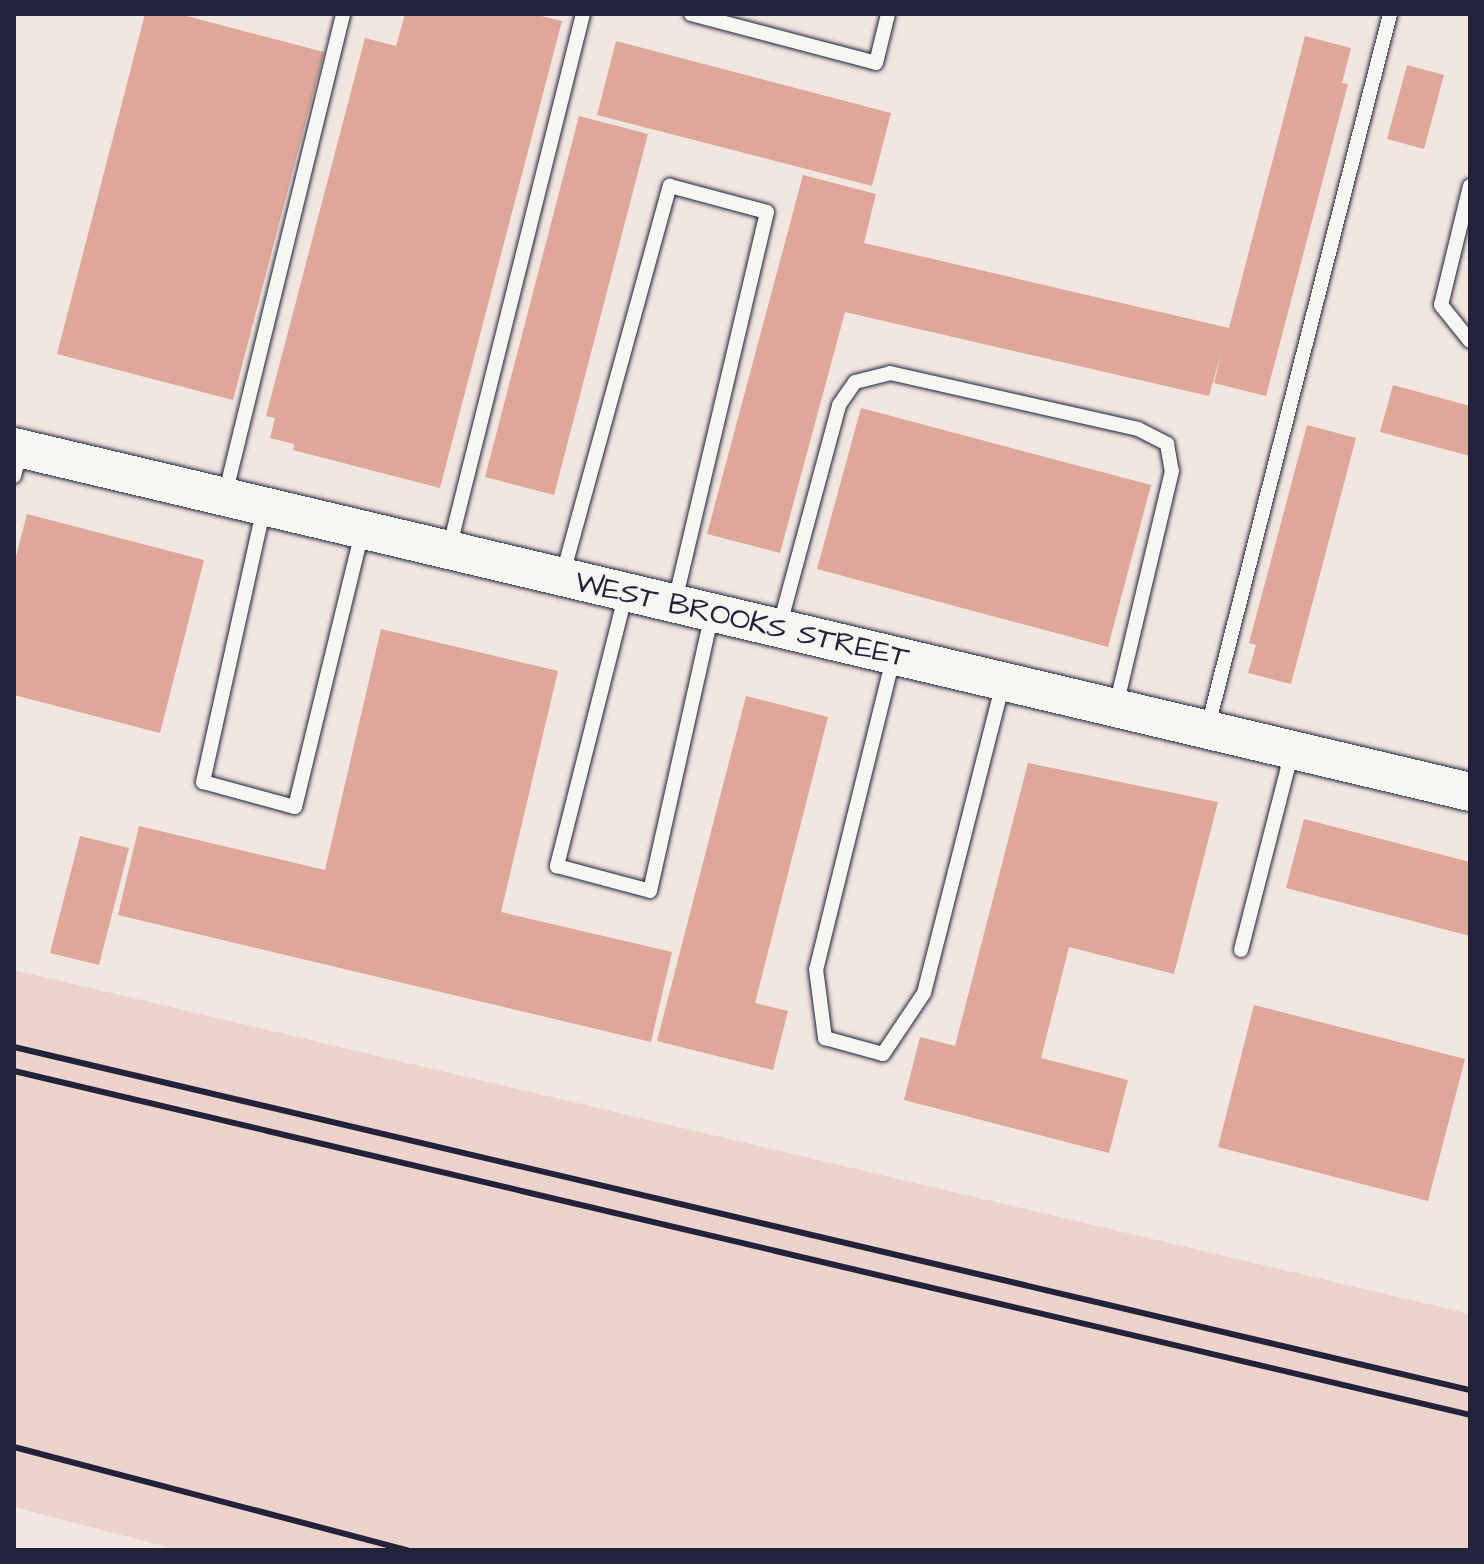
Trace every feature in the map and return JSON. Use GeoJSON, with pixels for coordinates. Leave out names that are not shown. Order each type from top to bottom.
{"type":"FeatureCollection","features":[{"type":"Feature","properties":{"kind":"street","name":"WEST BROOKS STREET"},"geometry":{"type":"LineString","coordinates":[[16,457],[224,497],[1470,792]]}},
{"type":"Feature","properties":{"kind":"lane"},"geometry":{"type":"LineString","coordinates":[[224,497],[343,14]]}},
{"type":"Feature","properties":{"kind":"lane"},"geometry":{"type":"LineString","coordinates":[[448,551],[583,14]]}},
{"type":"Feature","properties":{"kind":"lane"},"geometry":{"type":"LineString","coordinates":[[691,14],[876,63],[888,14]]}},
{"type":"Feature","properties":{"kind":"lane"},"geometry":{"type":"LineString","coordinates":[[1207,730],[1390,14]]}},
{"type":"Feature","properties":{"kind":"lane"},"geometry":{"type":"LineString","coordinates":[[562,577],[670,186],[767,212],[675,604]]}},
{"type":"Feature","properties":{"kind":"lane"},"geometry":{"type":"LineString","coordinates":[[1470,186],[1441,305],[1470,341]]}},
{"type":"Feature","properties":{"kind":"lane"},"geometry":{"type":"LineString","coordinates":[[779,629],[839,405],[855,382],[890,373],[1138,429],[1167,444],[1172,471],[1115,709]]}},
{"type":"Feature","properties":{"kind":"lane"},"geometry":{"type":"LineString","coordinates":[[264,507],[203,782],[295,807],[363,530]]}},
{"type":"Feature","properties":{"kind":"lane"},"geometry":{"type":"LineString","coordinates":[[626,593],[557,866],[650,891],[712,613]]}},
{"type":"Feature","properties":{"kind":"lane"},"geometry":{"type":"LineString","coordinates":[[893,656],[816,969],[825,1038],[883,1054],[924,993],[1003,682]]}},
{"type":"Feature","properties":{"kind":"lane"},"geometry":{"type":"LineString","coordinates":[[1241,950],[1292,750]]}},
{"type":"Feature","properties":{"kind":"shaded area"},"geometry":{"type":"Polygon","coordinates":[[[14,970],[1470,1314],[1470,1550],[179,1550],[14,1507],[14,970]]]}},
{"type":"Feature","properties":{"kind":"building"},"geometry":{"type":"Polygon","coordinates":[[[145,14],[179,14],[324,52],[233,400],[57,354],[145,14]]]}},
{"type":"Feature","properties":{"kind":"building"},"geometry":{"type":"Polygon","coordinates":[[[405,14],[533,14],[562,21],[440,488],[293,450],[294,444],[270,438],[275,418],[266,416],[365,38],[396,46],[405,14]]]}},
{"type":"Feature","properties":{"kind":"building"},"geometry":{"type":"Polygon","coordinates":[[[1305,36],[1351,48],[1342,83],[1348,84],[1266,396],[1214,383],[1222,350],[1209,396],[845,312],[780,553],[707,534],[803,175],[876,194],[864,243],[1229,328],[1305,36]]]}},
{"type":"Feature","properties":{"kind":"building"},"geometry":{"type":"Polygon","coordinates":[[[616,41],[891,113],[872,186],[597,115],[616,41]]]}},
{"type":"Feature","properties":{"kind":"building"},"geometry":{"type":"Polygon","coordinates":[[[1407,65],[1444,75],[1424,149],[1387,139],[1407,65]]]}},
{"type":"Feature","properties":{"kind":"building"},"geometry":{"type":"Polygon","coordinates":[[[579,116],[648,134],[554,495],[485,477],[579,116]]]}},
{"type":"Feature","properties":{"kind":"building"},"geometry":{"type":"Polygon","coordinates":[[[1393,385],[1470,406],[1470,456],[1380,432],[1393,385]]]}},
{"type":"Feature","properties":{"kind":"building"},"geometry":{"type":"Polygon","coordinates":[[[861,408],[1151,485],[1108,647],[817,569],[861,408]]]}},
{"type":"Feature","properties":{"kind":"building"},"geometry":{"type":"Polygon","coordinates":[[[1307,425],[1356,438],[1291,684],[1248,673],[1256,645],[1249,643],[1307,425]]]}},
{"type":"Feature","properties":{"kind":"building"},"geometry":{"type":"Polygon","coordinates":[[[27,514],[204,560],[160,733],[14,695],[14,564],[27,514]]]}},
{"type":"Feature","properties":{"kind":"building"},"geometry":{"type":"Polygon","coordinates":[[[381,629],[558,671],[501,912],[672,952],[651,1042],[118,915],[139,826],[325,870],[381,629]]]}},
{"type":"Feature","properties":{"kind":"building"},"geometry":{"type":"Polygon","coordinates":[[[746,696],[828,717],[755,1003],[788,1011],[773,1070],[657,1041],[746,696]]]}},
{"type":"Feature","properties":{"kind":"building"},"geometry":{"type":"Polygon","coordinates":[[[1028,763],[1218,802],[1174,974],[1069,947],[1041,1058],[1128,1080],[1109,1153],[904,1100],[920,1037],[955,1046],[1028,763]]]}},
{"type":"Feature","properties":{"kind":"building"},"geometry":{"type":"Polygon","coordinates":[[[1304,819],[1470,862],[1470,936],[1286,888],[1304,819]]]}},
{"type":"Feature","properties":{"kind":"building"},"geometry":{"type":"Polygon","coordinates":[[[80,836],[129,848],[99,965],[50,953],[80,836]]]}},
{"type":"Feature","properties":{"kind":"building"},"geometry":{"type":"Polygon","coordinates":[[[1254,1005],[1465,1059],[1428,1201],[1218,1147],[1254,1005]]]}},
{"type":"Feature","properties":{"kind":"railway"},"geometry":{"type":"LineString","coordinates":[[14,1047],[1470,1390]]}},
{"type":"Feature","properties":{"kind":"railway"},"geometry":{"type":"LineString","coordinates":[[14,1071],[1470,1415]]}},
{"type":"Feature","properties":{"kind":"railway"},"geometry":{"type":"LineString","coordinates":[[14,1447],[408,1550]]}}]}
